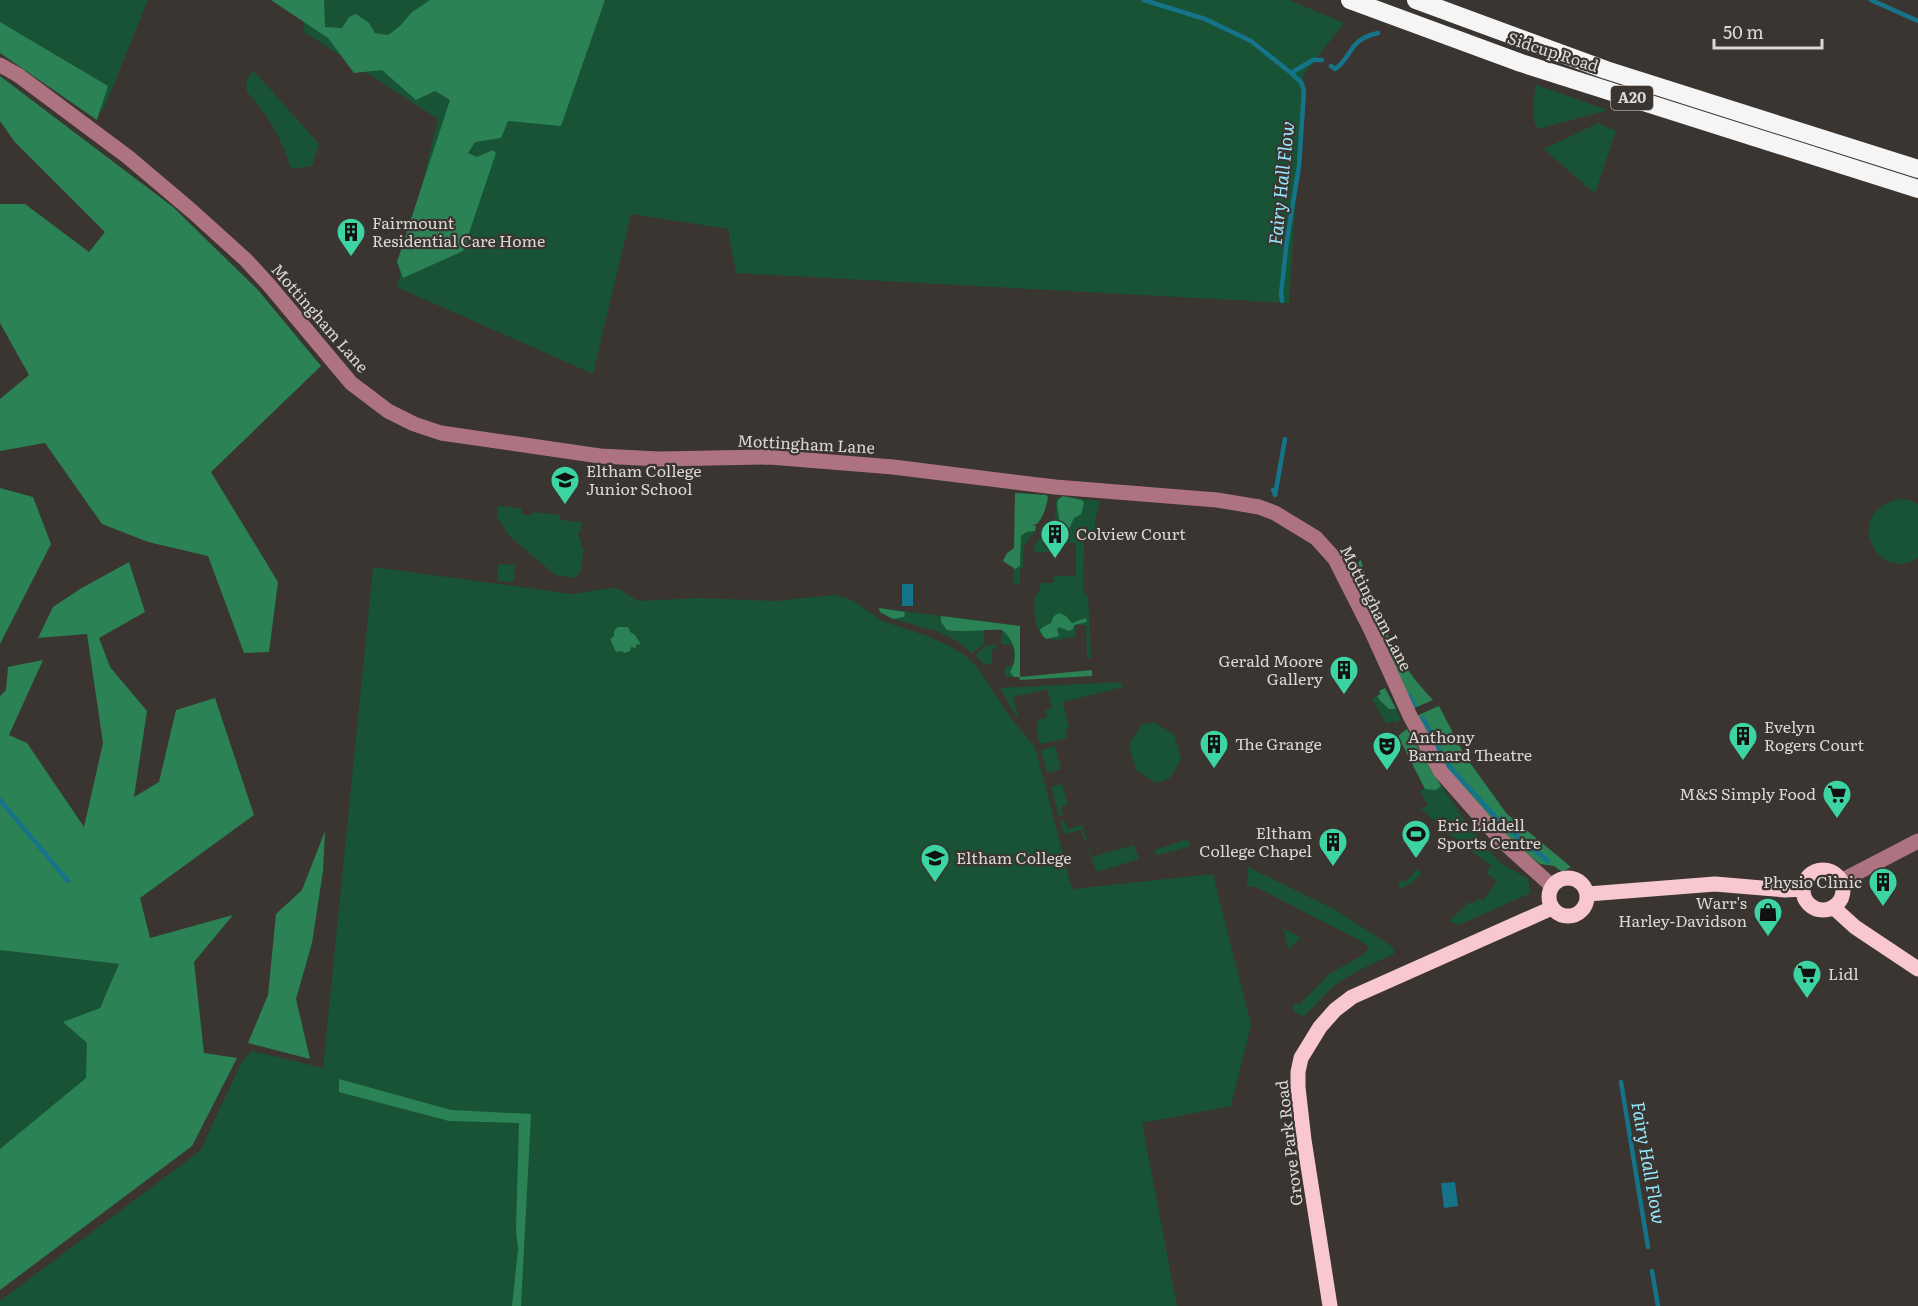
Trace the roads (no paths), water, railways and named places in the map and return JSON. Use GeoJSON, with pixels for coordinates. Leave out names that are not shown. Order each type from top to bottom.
{"type":"FeatureCollection","features":[{"type":"Feature","properties":{"kind":"highway","name":"Sidcup Road"},"geometry":{"type":"LineString","coordinates":[[1350,0],[1521,63],[1918,189]]}},
{"type":"Feature","properties":{"kind":"highway","name":"Sidcup Road"},"geometry":{"type":"LineString","coordinates":[[1416,0],[1606,70],[1918,169]]}},
{"type":"Feature","properties":{"kind":"main road"},"geometry":{"type":"LineString","coordinates":[[1825,870],[1833,873],[1841,881],[1843,895],[1839,903],[1833,907],[1819,910],[1806,900],[1803,889],[1807,878],[1818,871],[1825,870]]}},
{"type":"Feature","properties":{"kind":"main road"},"geometry":{"type":"LineString","coordinates":[[1573,878],[1583,884],[1588,894],[1586,906],[1577,914],[1566,916],[1556,912],[1552,908],[1549,897],[1551,886],[1561,879],[1573,878]]}},
{"type":"Feature","properties":{"kind":"main road"},"geometry":{"type":"LineString","coordinates":[[1588,894],[1715,884],[1785,890],[1803,889]]}},
{"type":"Feature","properties":{"kind":"main road"},"geometry":{"type":"LineString","coordinates":[[1833,907],[1855,927],[1918,969]]}},
{"type":"Feature","properties":{"kind":"main road","name":"Grove Park Road"},"geometry":{"type":"LineString","coordinates":[[1330,1306],[1304,1140],[1298,1087],[1301,1058],[1327,1019],[1352,997],[1552,908]]}},
{"type":"Feature","properties":{"kind":"street","name":"Mottingham Lane"},"geometry":{"type":"LineString","coordinates":[[0,65],[18,75],[128,157],[246,260],[351,383],[388,411],[441,434],[600,456],[659,459],[770,458],[893,467],[1055,487],[1217,500],[1259,507],[1275,513],[1316,538],[1335,559],[1370,628],[1410,716],[1442,772],[1497,835],[1551,886]]}},
{"type":"Feature","properties":{"kind":"street"},"geometry":{"type":"LineString","coordinates":[[1841,881],[1918,841]]}},
{"type":"Feature","properties":{"kind":"water"},"geometry":{"type":"Polygon","coordinates":[[[902,584],[913,584],[913,606],[902,606],[902,584]]]}},
{"type":"Feature","properties":{"kind":"water"},"geometry":{"type":"Polygon","coordinates":[[[1455,1182],[1458,1206],[1444,1208],[1441,1183],[1455,1182]]]}},
{"type":"Feature","properties":{"kind":"waterway"},"geometry":{"type":"LineString","coordinates":[[1144,0],[1205,19],[1251,41],[1291,73],[1313,60],[1322,60]]}},
{"type":"Feature","properties":{"kind":"waterway"},"geometry":{"type":"LineString","coordinates":[[1871,0],[1918,21]]}},
{"type":"Feature","properties":{"kind":"waterway"},"geometry":{"type":"LineString","coordinates":[[1331,66],[1335,69],[1338,67],[1357,43],[1365,37],[1378,33]]}},
{"type":"Feature","properties":{"kind":"waterway","name":"Fairy Hall Flow"},"geometry":{"type":"LineString","coordinates":[[1282,301],[1287,240],[1299,166],[1304,91],[1301,82],[1291,73]]}},
{"type":"Feature","properties":{"kind":"waterway","name":"Fairy Hall Flow"},"geometry":{"type":"LineString","coordinates":[[1273,490],[1275,495],[1285,439]]}},
{"type":"Feature","properties":{"kind":"waterway","name":"Fairy Hall Flow"},"geometry":{"type":"LineString","coordinates":[[1357,567],[1376,618]]}},
{"type":"Feature","properties":{"kind":"waterway","name":"Fairy Hall Flow"},"geometry":{"type":"LineString","coordinates":[[1409,695],[1414,706]]}},
{"type":"Feature","properties":{"kind":"waterway","name":"Fairy Hall Flow"},"geometry":{"type":"LineString","coordinates":[[1423,718],[1446,763],[1503,825],[1548,861]]}},
{"type":"Feature","properties":{"kind":"waterway"},"geometry":{"type":"LineString","coordinates":[[0,800],[68,881]]}},
{"type":"Feature","properties":{"kind":"waterway","name":"Fairy Hall Flow"},"geometry":{"type":"LineString","coordinates":[[1621,1082],[1648,1247]]}},
{"type":"Feature","properties":{"kind":"waterway","name":"Fairy Hall Flow"},"geometry":{"type":"LineString","coordinates":[[1652,1271],[1658,1306]]}},
{"type":"Feature","properties":{"kind":"place","name":"Fairmount Residential Care Home"},"geometry":{"type":"Point","coordinates":[351,258]}},
{"type":"Feature","properties":{"kind":"place","name":"Eltham College Junior School"},"geometry":{"type":"Point","coordinates":[565,506]}},
{"type":"Feature","properties":{"kind":"place","name":"Colview Court"},"geometry":{"type":"Point","coordinates":[1055,560]}},
{"type":"Feature","properties":{"kind":"place","name":"Gerald Moore Gallery"},"geometry":{"type":"Point","coordinates":[1344,696]}},
{"type":"Feature","properties":{"kind":"place","name":"Evelyn Rogers Court"},"geometry":{"type":"Point","coordinates":[1743,762]}},
{"type":"Feature","properties":{"kind":"place","name":"The Grange"},"geometry":{"type":"Point","coordinates":[1214,770]}},
{"type":"Feature","properties":{"kind":"place","name":"Anthony Barnard Theatre"},"geometry":{"type":"Point","coordinates":[1387,772]}},
{"type":"Feature","properties":{"kind":"place","name":"M&S Simply Food"},"geometry":{"type":"Point","coordinates":[1837,820]}},
{"type":"Feature","properties":{"kind":"place","name":"Eric Liddell Sports Centre"},"geometry":{"type":"Point","coordinates":[1416,860]}},
{"type":"Feature","properties":{"kind":"place","name":"Eltham College Chapel"},"geometry":{"type":"Point","coordinates":[1333,868]}},
{"type":"Feature","properties":{"kind":"place","name":"Eltham College"},"geometry":{"type":"Point","coordinates":[935,884]}},
{"type":"Feature","properties":{"kind":"place","name":"Physio Clinic"},"geometry":{"type":"Point","coordinates":[1883,908]}},
{"type":"Feature","properties":{"kind":"place","name":"Warr's Harley-Davidson"},"geometry":{"type":"Point","coordinates":[1768,938]}},
{"type":"Feature","properties":{"kind":"place","name":"Lidl"},"geometry":{"type":"Point","coordinates":[1807,1000]}}]}
